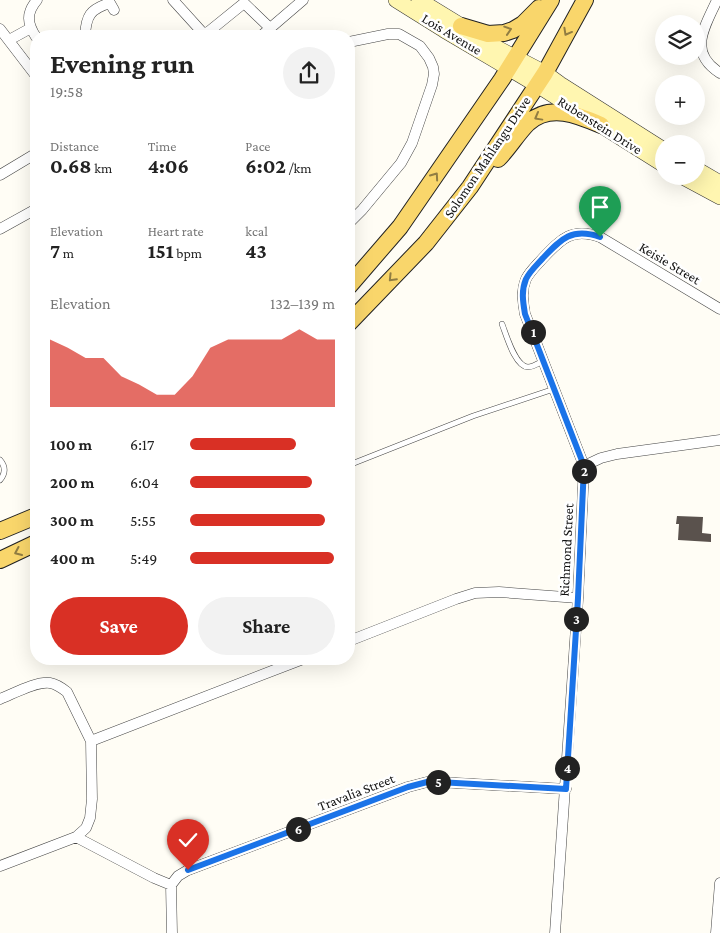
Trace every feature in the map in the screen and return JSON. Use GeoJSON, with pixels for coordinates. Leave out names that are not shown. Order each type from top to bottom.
{"type":"FeatureCollection","features":[{"type":"Feature","properties":{"kind":"main road"},"geometry":{"type":"LineString","coordinates":[[461,26],[488,34],[504,33],[523,24],[546,0]]}},
{"type":"Feature","properties":{"kind":"main road"},"geometry":{"type":"LineString","coordinates":[[355,279],[400,227],[512,62],[551,0]]}},
{"type":"Feature","properties":{"kind":"main road","name":"Solomon Mahlangu Drive"},"geometry":{"type":"LineString","coordinates":[[355,317],[426,243],[470,187],[541,79],[586,0]]}},
{"type":"Feature","properties":{"kind":"main road"},"geometry":{"type":"LineString","coordinates":[[470,187],[502,154],[528,123],[544,113],[560,112],[581,116],[601,125]]}},
{"type":"Feature","properties":{"kind":"main road"},"geometry":{"type":"LineString","coordinates":[[0,531],[30,518]]}},
{"type":"Feature","properties":{"kind":"main road"},"geometry":{"type":"LineString","coordinates":[[0,560],[30,546]]}},
{"type":"Feature","properties":{"kind":"street"},"geometry":{"type":"LineString","coordinates":[[32,30],[28,21],[30,12],[38,0]]}},
{"type":"Feature","properties":{"kind":"street"},"geometry":{"type":"LineString","coordinates":[[173,0],[200,30]]}},
{"type":"Feature","properties":{"kind":"street"},"geometry":{"type":"LineString","coordinates":[[268,30],[303,0]]}},
{"type":"Feature","properties":{"kind":"street","name":"Lois Avenue"},"geometry":{"type":"LineString","coordinates":[[396,0],[444,30],[512,62]]}},
{"type":"Feature","properties":{"kind":"street","name":"Lois Avenue"},"geometry":{"type":"LineString","coordinates":[[419,0],[499,49],[512,62]]}},
{"type":"Feature","properties":{"kind":"street"},"geometry":{"type":"LineString","coordinates":[[717,0],[700,42],[706,61],[720,73]]}},
{"type":"Feature","properties":{"kind":"street"},"geometry":{"type":"LineString","coordinates":[[212,30],[245,1],[270,28]]}},
{"type":"Feature","properties":{"kind":"street"},"geometry":{"type":"LineString","coordinates":[[85,30],[91,12],[102,5],[110,3],[114,10]]}},
{"type":"Feature","properties":{"kind":"street"},"geometry":{"type":"LineString","coordinates":[[0,29],[30,68]]}},
{"type":"Feature","properties":{"kind":"street"},"geometry":{"type":"LineString","coordinates":[[8,40],[30,33]]}},
{"type":"Feature","properties":{"kind":"street"},"geometry":{"type":"LineString","coordinates":[[355,41],[388,34],[399,34],[420,46],[429,58],[434,74],[412,143],[406,155],[355,217]]}},
{"type":"Feature","properties":{"kind":"street"},"geometry":{"type":"LineString","coordinates":[[512,62],[541,79]]}},
{"type":"Feature","properties":{"kind":"street","name":"Rubenstein Drive"},"geometry":{"type":"LineString","coordinates":[[541,79],[601,125],[655,159]]}},
{"type":"Feature","properties":{"kind":"street","name":"Rubenstein Drive"},"geometry":{"type":"LineString","coordinates":[[541,79],[560,84],[655,144]]}},
{"type":"Feature","properties":{"kind":"street"},"geometry":{"type":"LineString","coordinates":[[0,174],[30,157]]}},
{"type":"Feature","properties":{"kind":"street"},"geometry":{"type":"LineString","coordinates":[[705,175],[720,183]]}},
{"type":"Feature","properties":{"kind":"street"},"geometry":{"type":"LineString","coordinates":[[698,185],[720,198]]}},
{"type":"Feature","properties":{"kind":"street"},"geometry":{"type":"LineString","coordinates":[[0,229],[30,212]]}},
{"type":"Feature","properties":{"kind":"street","name":"Keisie Street"},"geometry":{"type":"LineString","coordinates":[[522,298],[526,280],[531,271],[553,247],[572,234],[590,234],[600,237],[720,309]]}},
{"type":"Feature","properties":{"kind":"street","name":"Richmond Street"},"geometry":{"type":"LineString","coordinates":[[522,298],[525,314],[584,466],[578,598],[556,933]]}},
{"type":"Feature","properties":{"kind":"street"},"geometry":{"type":"LineString","coordinates":[[584,466],[601,458],[617,454],[720,440]]}},
{"type":"Feature","properties":{"kind":"street"},"geometry":{"type":"LineString","coordinates":[[355,639],[475,593],[499,592],[578,598]]}},
{"type":"Feature","properties":{"kind":"street"},"geometry":{"type":"LineString","coordinates":[[91,741],[287,665]]}},
{"type":"Feature","properties":{"kind":"street"},"geometry":{"type":"LineString","coordinates":[[0,699],[38,684],[49,683],[67,692],[91,741],[92,799],[90,818],[86,828],[76,837],[0,866]]}},
{"type":"Feature","properties":{"kind":"street","name":"Travalia Street"},"geometry":{"type":"LineString","coordinates":[[171,885],[178,876],[188,870],[420,784],[438,782],[566,789]]}},
{"type":"Feature","properties":{"kind":"street"},"geometry":{"type":"LineString","coordinates":[[76,837],[171,885],[172,933]]}},
{"type":"Feature","properties":{"kind":"street"},"geometry":{"type":"LineString","coordinates":[[716,933],[720,883]]}},
{"type":"Feature","properties":{"kind":"lane"},"geometry":{"type":"LineString","coordinates":[[502,324],[513,352],[522,366],[530,367],[544,361]]}},
{"type":"Feature","properties":{"kind":"lane"},"geometry":{"type":"LineString","coordinates":[[355,463],[473,416],[554,388]]}},
{"type":"Feature","properties":{"kind":"lane"},"geometry":{"type":"LineString","coordinates":[[0,460],[3,464],[4,472],[0,480]]}},
{"type":"Feature","properties":{"kind":"building"},"geometry":{"type":"Polygon","coordinates":[[[677,516],[703,517],[702,533],[711,534],[711,542],[678,540],[679,524],[676,524],[677,516]]]}},
{"type":"Feature","properties":{"kind":"route"},"geometry":{"type":"LineString","coordinates":[[188,870],[408,787],[427,782],[566,789],[584,466],[525,314],[522,298],[526,280],[531,271],[564,238],[572,234],[582,233],[600,237]]}}]}
